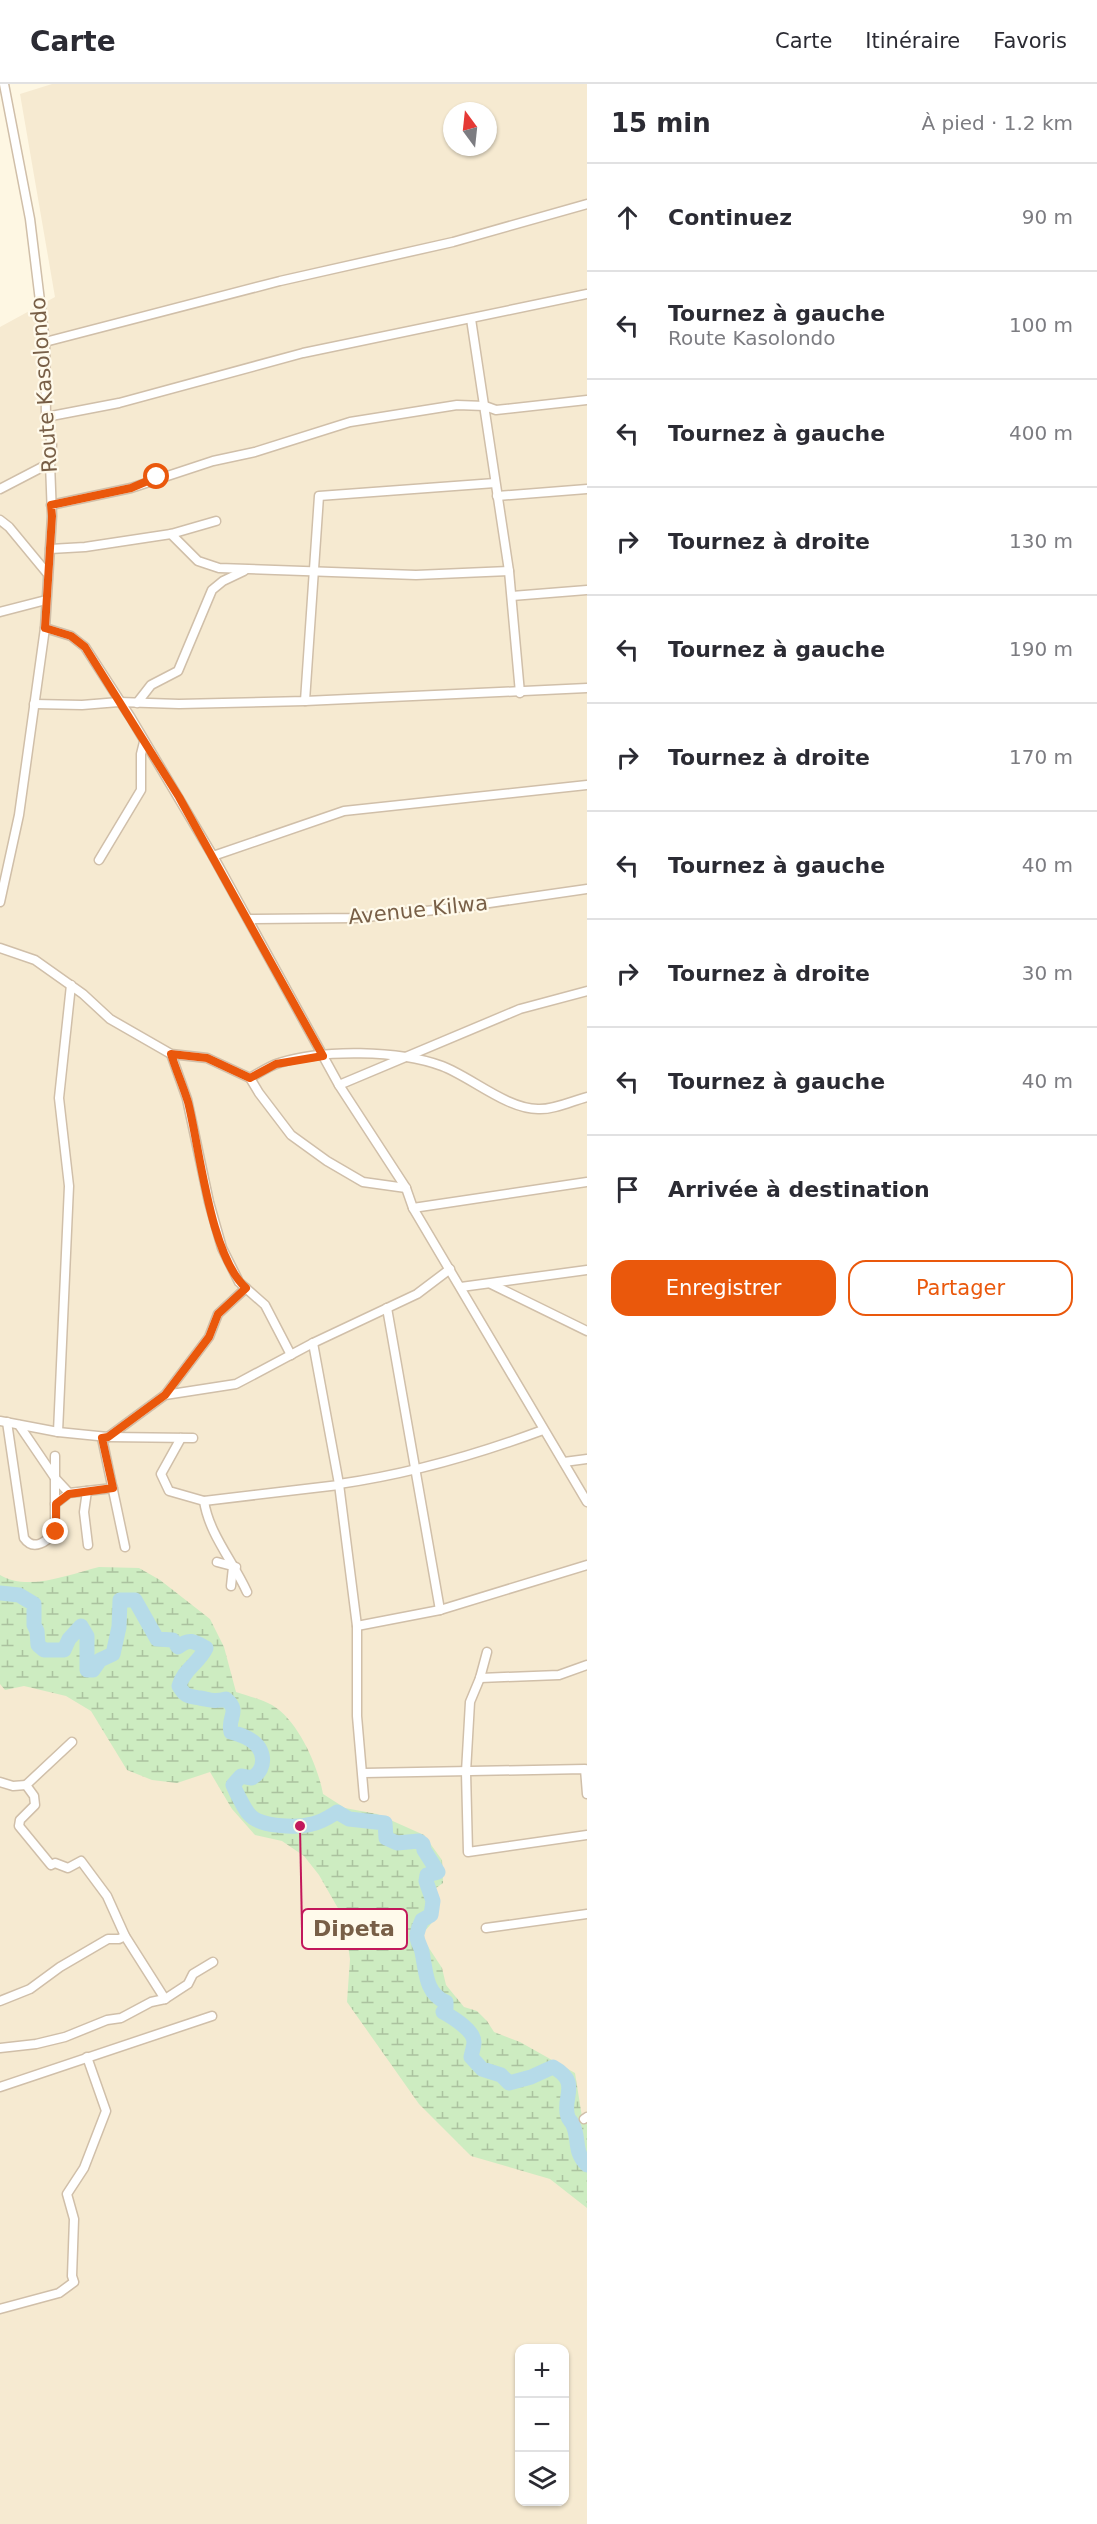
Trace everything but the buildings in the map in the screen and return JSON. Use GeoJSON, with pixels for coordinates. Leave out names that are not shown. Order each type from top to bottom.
{"type":"FeatureCollection","features":[{"type":"Feature","properties":{"kind":"street","name":"Route Kasolondo"},"geometry":{"type":"LineString","coordinates":[[0,902],[3,875],[19,815],[45,628],[50,549],[52,445],[46,417],[45,342],[30,219],[4,84]]}},
{"type":"Feature","properties":{"kind":"street"},"geometry":{"type":"LineString","coordinates":[[45,342],[280,281],[453,242],[587,204]]}},
{"type":"Feature","properties":{"kind":"street"},"geometry":{"type":"LineString","coordinates":[[46,417],[119,403],[303,353],[587,294]]}},
{"type":"Feature","properties":{"kind":"street"},"geometry":{"type":"LineString","coordinates":[[471,319],[509,571],[520,693]]}},
{"type":"Feature","properties":{"kind":"street"},"geometry":{"type":"LineString","coordinates":[[51,505],[131,488],[213,460],[255,452],[350,422],[457,405],[485,406],[496,410],[587,400]]}},
{"type":"Feature","properties":{"kind":"street"},"geometry":{"type":"LineString","coordinates":[[0,489],[50,464]]}},
{"type":"Feature","properties":{"kind":"street"},"geometry":{"type":"LineString","coordinates":[[305,701],[319,496],[495,483]]}},
{"type":"Feature","properties":{"kind":"street"},"geometry":{"type":"LineString","coordinates":[[497,496],[587,489]]}},
{"type":"Feature","properties":{"kind":"street"},"geometry":{"type":"LineString","coordinates":[[0,520],[9,527],[47,573]]}},
{"type":"Feature","properties":{"kind":"street"},"geometry":{"type":"LineString","coordinates":[[50,549],[85,547],[171,534],[216,520]]}},
{"type":"Feature","properties":{"kind":"street"},"geometry":{"type":"LineString","coordinates":[[171,534],[198,561],[219,568],[416,574],[509,571]]}},
{"type":"Feature","properties":{"kind":"street"},"geometry":{"type":"LineString","coordinates":[[137,703],[151,685],[178,671],[212,590],[223,581],[247,570]]}},
{"type":"Feature","properties":{"kind":"street"},"geometry":{"type":"LineString","coordinates":[[512,596],[587,590]]}},
{"type":"Feature","properties":{"kind":"street"},"geometry":{"type":"LineString","coordinates":[[0,612],[46,600]]}},
{"type":"Feature","properties":{"kind":"street"},"geometry":{"type":"LineString","coordinates":[[45,628],[71,636],[85,647],[144,742],[213,856],[339,1085],[406,1188],[414,1208],[587,1502]]}},
{"type":"Feature","properties":{"kind":"street"},"geometry":{"type":"LineString","coordinates":[[34,704],[305,701],[520,693],[587,688]]}},
{"type":"Feature","properties":{"kind":"street"},"geometry":{"type":"LineString","coordinates":[[99,860],[141,790],[141,754],[144,742]]}},
{"type":"Feature","properties":{"kind":"street"},"geometry":{"type":"LineString","coordinates":[[213,856],[344,811],[587,785]]}},
{"type":"Feature","properties":{"kind":"street","name":"Avenue Kilwa"},"geometry":{"type":"LineString","coordinates":[[248,919],[356,918],[455,908],[587,890]]}},
{"type":"Feature","properties":{"kind":"street"},"geometry":{"type":"LineString","coordinates":[[0,948],[35,960],[71,985],[110,1019],[171,1054],[207,1058],[250,1078],[291,1135],[327,1161],[363,1182],[406,1188]]}},
{"type":"Feature","properties":{"kind":"street"},"geometry":{"type":"LineString","coordinates":[[58,1432],[69,1186],[59,1098],[71,985]]}},
{"type":"Feature","properties":{"kind":"street"},"geometry":{"type":"LineString","coordinates":[[339,1085],[520,1008],[587,992]]}},
{"type":"Feature","properties":{"kind":"street"},"geometry":{"type":"LineString","coordinates":[[250,1078],[276,1064],[367,1052],[406,1057],[442,1066],[518,1105],[539,1110],[587,1097]]}},
{"type":"Feature","properties":{"kind":"street"},"geometry":{"type":"LineString","coordinates":[[171,1054],[187,1099],[209,1202],[222,1248],[239,1282],[266,1305],[291,1355]]}},
{"type":"Feature","properties":{"kind":"street"},"geometry":{"type":"LineString","coordinates":[[414,1208],[587,1182]]}},
{"type":"Feature","properties":{"kind":"street"},"geometry":{"type":"LineString","coordinates":[[165,1395],[236,1384],[313,1343],[417,1294],[450,1269]]}},
{"type":"Feature","properties":{"kind":"street"},"geometry":{"type":"LineString","coordinates":[[461,1287],[587,1270]]}},
{"type":"Feature","properties":{"kind":"street"},"geometry":{"type":"LineString","coordinates":[[491,1284],[587,1331]]}},
{"type":"Feature","properties":{"kind":"street"},"geometry":{"type":"LineString","coordinates":[[105,1438],[165,1395],[209,1337],[218,1314],[246,1288]]}},
{"type":"Feature","properties":{"kind":"street"},"geometry":{"type":"LineString","coordinates":[[387,1308],[440,1610]]}},
{"type":"Feature","properties":{"kind":"street"},"geometry":{"type":"LineString","coordinates":[[313,1343],[339,1484],[357,1626],[357,1716],[364,1797]]}},
{"type":"Feature","properties":{"kind":"street"},"geometry":{"type":"LineString","coordinates":[[55,1456],[56,1532],[46,1543],[35,1545],[27,1543],[24,1538],[3,1422],[105,1438],[193,1438]]}},
{"type":"Feature","properties":{"kind":"street"},"geometry":{"type":"LineString","coordinates":[[20,1425],[55,1479],[69,1494]]}},
{"type":"Feature","properties":{"kind":"street"},"geometry":{"type":"LineString","coordinates":[[181,1438],[161,1474],[163,1482],[170,1491],[204,1501],[388,1477],[488,1450],[543,1430]]}},
{"type":"Feature","properties":{"kind":"street"},"geometry":{"type":"LineString","coordinates":[[105,1438],[125,1547]]}},
{"type":"Feature","properties":{"kind":"street"},"geometry":{"type":"LineString","coordinates":[[564,1462],[587,1459]]}},
{"type":"Feature","properties":{"kind":"street"},"geometry":{"type":"LineString","coordinates":[[56,1504],[69,1494],[113,1488]]}},
{"type":"Feature","properties":{"kind":"street"},"geometry":{"type":"LineString","coordinates":[[87,1491],[84,1512],[88,1545]]}},
{"type":"Feature","properties":{"kind":"street"},"geometry":{"type":"LineString","coordinates":[[204,1501],[206,1517],[247,1592]]}},
{"type":"Feature","properties":{"kind":"street"},"geometry":{"type":"LineString","coordinates":[[217,1562],[234,1567]]}},
{"type":"Feature","properties":{"kind":"street"},"geometry":{"type":"LineString","coordinates":[[357,1626],[440,1610],[587,1565]]}},
{"type":"Feature","properties":{"kind":"street"},"geometry":{"type":"LineString","coordinates":[[231,1586],[230,1576],[234,1567]]}},
{"type":"Feature","properties":{"kind":"street"},"geometry":{"type":"LineString","coordinates":[[487,1652],[470,1702],[466,1772],[468,1852],[587,1835]]}},
{"type":"Feature","properties":{"kind":"street"},"geometry":{"type":"LineString","coordinates":[[480,1677],[559,1675],[587,1665]]}},
{"type":"Feature","properties":{"kind":"street"},"geometry":{"type":"LineString","coordinates":[[0,1782],[13,1786],[26,1785],[72,1742]]}},
{"type":"Feature","properties":{"kind":"street"},"geometry":{"type":"LineString","coordinates":[[363,1773],[585,1770],[587,1794]]}},
{"type":"Feature","properties":{"kind":"street"},"geometry":{"type":"LineString","coordinates":[[26,1785],[34,1796],[35,1805],[20,1820],[19,1826],[51,1864],[55,1863],[68,1868],[81,1861],[107,1896],[124,1936],[165,1999]]}},
{"type":"Feature","properties":{"kind":"street"},"geometry":{"type":"LineString","coordinates":[[486,1928],[587,1914]]}},
{"type":"Feature","properties":{"kind":"street"},"geometry":{"type":"LineString","coordinates":[[0,2001],[30,1989],[60,1967],[108,1939],[119,1939],[124,1936]]}},
{"type":"Feature","properties":{"kind":"street"},"geometry":{"type":"LineString","coordinates":[[0,2048],[36,2044],[65,2037],[107,2020],[121,2018],[151,2002],[165,1999],[188,1984],[193,1974],[213,1962]]}},
{"type":"Feature","properties":{"kind":"street"},"geometry":{"type":"LineString","coordinates":[[0,2087],[212,2016]]}},
{"type":"Feature","properties":{"kind":"street"},"geometry":{"type":"LineString","coordinates":[[0,2309],[59,2293],[74,2282],[72,2276],[74,2219],[67,2194],[84,2168],[106,2111],[87,2057]]}},
{"type":"Feature","properties":{"kind":"shaded area"},"geometry":{"type":"Polygon","coordinates":[[[52,84],[587,84],[587,2524],[0,2524],[0,327],[55,297],[20,94],[52,84]]]}},
{"type":"Feature","properties":{"kind":"green space"},"geometry":{"type":"Polygon","coordinates":[[[99,1567],[139,1568],[160,1580],[210,1619],[224,1647],[236,1692],[272,1705],[290,1721],[312,1757],[323,1794],[345,1808],[377,1814],[424,1835],[442,1860],[443,1883],[436,1888],[438,1908],[435,1918],[422,1934],[442,1968],[446,1985],[464,2007],[477,2011],[494,2032],[520,2042],[575,2073],[582,2117],[587,2123],[587,2208],[550,2179],[471,2156],[419,2104],[347,2002],[350,1959],[347,1938],[339,1910],[319,1875],[304,1856],[282,1841],[255,1835],[232,1809],[210,1772],[177,1783],[152,1780],[127,1770],[91,1711],[66,1696],[24,1686],[5,1690],[0,1684],[0,1575],[11,1580],[36,1582],[99,1567]]]}},
{"type":"Feature","properties":{"kind":"waterway"},"geometry":{"type":"LineString","coordinates":[[0,1593],[19,1595],[34,1604],[34,1625],[38,1645],[44,1650],[64,1650],[69,1639],[81,1626],[87,1636],[87,1670],[93,1670],[100,1660],[113,1654],[119,1627],[120,1600],[135,1600],[157,1639],[173,1640],[178,1647],[185,1642],[192,1642],[206,1648],[184,1675],[179,1686],[185,1694],[190,1696],[213,1700],[226,1699],[233,1708],[231,1732],[249,1739],[258,1747],[262,1758],[261,1769],[252,1778],[241,1776],[233,1785],[245,1809],[254,1818],[269,1824],[297,1826],[319,1822],[337,1812],[349,1819],[385,1823],[386,1838],[397,1843],[419,1841],[423,1844],[424,1850],[438,1872],[427,1875],[426,1881],[433,1901],[431,1915],[422,1920],[417,1934],[430,1987],[439,1998],[446,2002],[443,2012],[462,2024],[473,2037],[471,2057],[482,2069],[501,2075],[509,2083],[531,2077],[553,2067],[562,2073],[569,2085],[568,2117],[573,2124],[578,2150],[587,2165]]}},
{"type":"Feature","properties":{"kind":"place","name":"Dipeta"},"geometry":{"type":"Point","coordinates":[300,1826]}},
{"type":"Feature","properties":{"kind":"route"},"geometry":{"type":"LineString","coordinates":[[56,1532],[56,1504],[69,1494],[113,1488],[102,1438],[108,1437],[165,1395],[209,1337],[218,1314],[246,1288],[239,1282],[222,1248],[209,1202],[187,1099],[171,1054],[207,1058],[250,1078],[276,1064],[289,1060],[323,1056],[179,797],[85,647],[71,636],[45,628],[51,505],[131,488],[157,477]]}}]}
